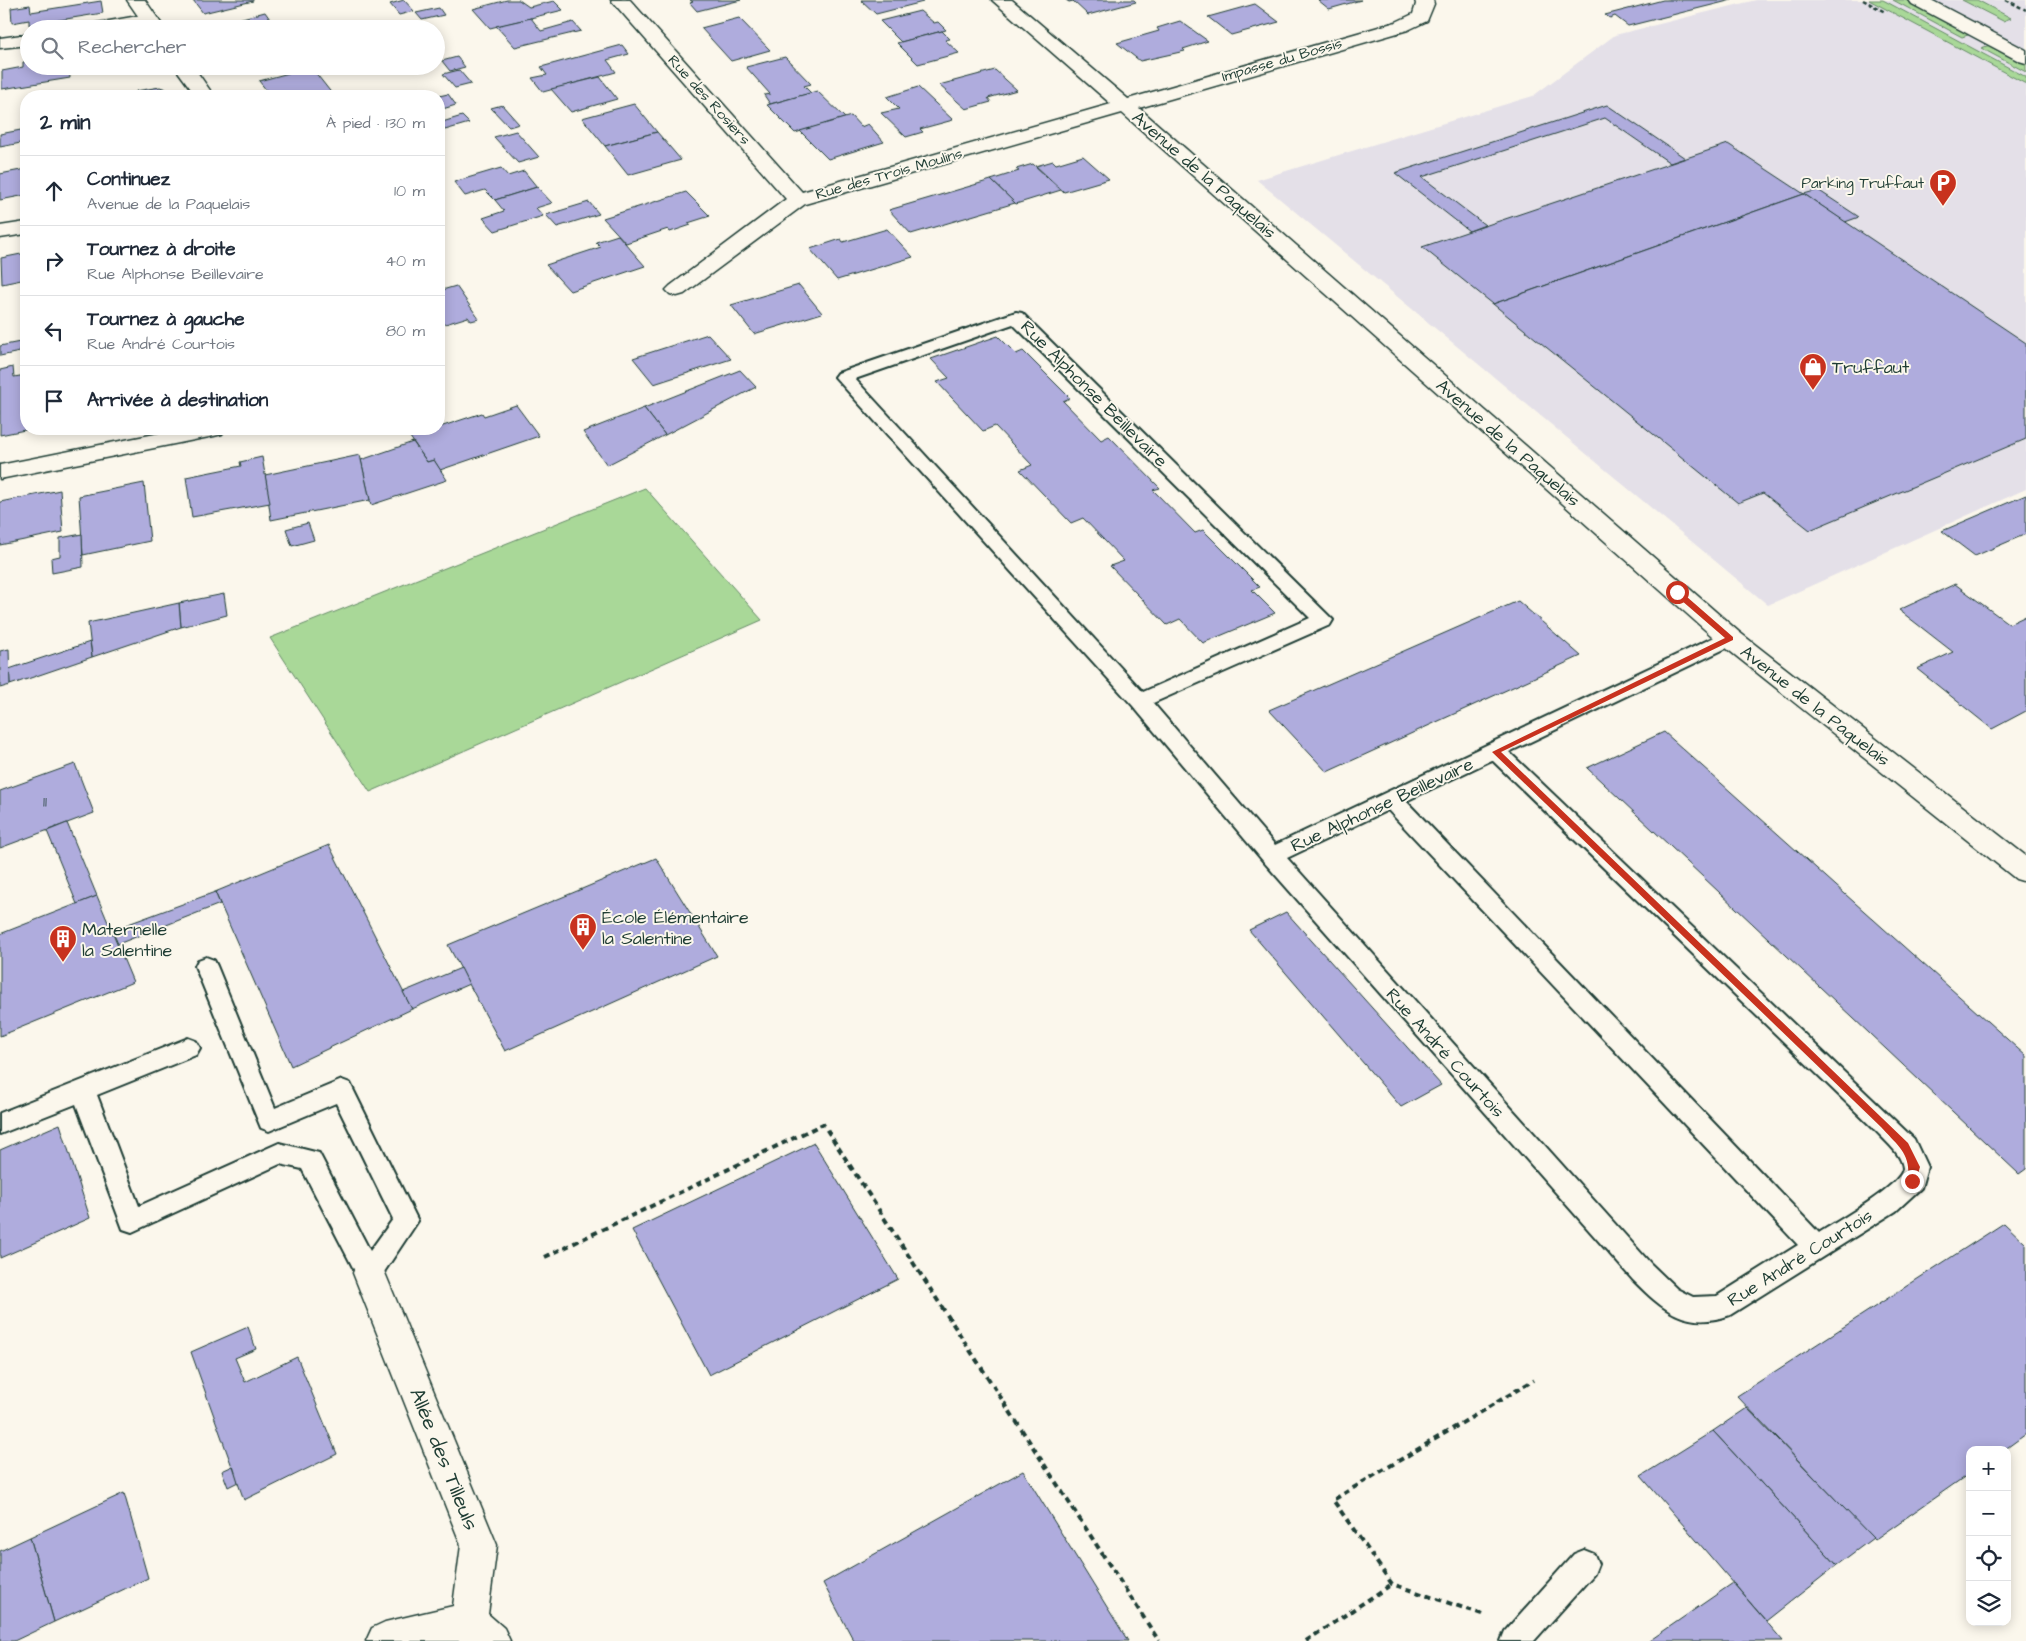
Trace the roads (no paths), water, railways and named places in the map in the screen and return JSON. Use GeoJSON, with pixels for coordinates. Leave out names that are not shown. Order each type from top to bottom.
{"type":"FeatureCollection","features":[{"type":"Feature","properties":{"kind":"street"},"geometry":{"type":"LineString","coordinates":[[136,0],[150,20]]}},
{"type":"Feature","properties":{"kind":"street","name":"Rue des Rosiers"},"geometry":{"type":"LineString","coordinates":[[620,0],[798,200]]}},
{"type":"Feature","properties":{"kind":"street","name":"Avenue de la Paquelais"},"geometry":{"type":"LineString","coordinates":[[1001,0],[1124,105],[1730,638],[2026,871]]}},
{"type":"Feature","properties":{"kind":"street","name":"Impasse du Bossis"},"geometry":{"type":"LineString","coordinates":[[1124,105],[1402,26],[1421,17],[1425,4],[1424,0]]}},
{"type":"Feature","properties":{"kind":"street"},"geometry":{"type":"LineString","coordinates":[[1918,0],[2026,57]]}},
{"type":"Feature","properties":{"kind":"street"},"geometry":{"type":"LineString","coordinates":[[1950,0],[2026,39]]}},
{"type":"Feature","properties":{"kind":"street"},"geometry":{"type":"LineString","coordinates":[[0,43],[20,40]]}},
{"type":"Feature","properties":{"kind":"street"},"geometry":{"type":"LineString","coordinates":[[190,75],[201,90]]}},
{"type":"Feature","properties":{"kind":"street","name":"Rue des Trois Moulins"},"geometry":{"type":"LineString","coordinates":[[677,290],[798,200],[1079,120],[1124,105]]}},
{"type":"Feature","properties":{"kind":"street"},"geometry":{"type":"LineString","coordinates":[[0,232],[20,229]]}},
{"type":"Feature","properties":{"kind":"street"},"geometry":{"type":"LineString","coordinates":[[0,472],[184,435]]}},
{"type":"Feature","properties":{"kind":"street","name":"Allée des Tilleuls"},"geometry":{"type":"LineString","coordinates":[[369,1274],[479,1545],[480,1631]]}},
{"type":"Feature","properties":{"kind":"street"},"geometry":{"type":"LineString","coordinates":[[386,1641],[480,1631]]}},
{"type":"Feature","properties":{"kind":"lane","name":"Rue Alphonse Beillevaire"},"geometry":{"type":"LineString","coordinates":[[1140,701],[1323,620],[1016,317],[844,378],[1140,701],[1272,856],[1496,752],[1730,638]]}},
{"type":"Feature","properties":{"kind":"lane","name":"Rue André Courtois"},"geometry":{"type":"LineString","coordinates":[[1272,856],[1636,1265],[1668,1297],[1691,1309],[1721,1307],[1887,1203],[1912,1181],[1915,1167],[1904,1146],[1496,752]]}},
{"type":"Feature","properties":{"kind":"lane"},"geometry":{"type":"LineString","coordinates":[[1392,800],[1817,1248]]}},
{"type":"Feature","properties":{"kind":"lane"},"geometry":{"type":"LineString","coordinates":[[82,1090],[132,1221],[279,1153],[310,1160],[369,1274],[406,1221],[342,1090],[269,1121],[206,966]]}},
{"type":"Feature","properties":{"kind":"lane"},"geometry":{"type":"LineString","coordinates":[[0,1124],[188,1048]]}},
{"type":"Feature","properties":{"kind":"lane"},"geometry":{"type":"LineString","coordinates":[[1521,1635],[1584,1564]]}},
{"type":"Feature","properties":{"kind":"place","name":"Parking Truffaut"},"geometry":{"type":"Point","coordinates":[1943,207]}},
{"type":"Feature","properties":{"kind":"place","name":"Truffaut"},"geometry":{"type":"Point","coordinates":[1813,391]}},
{"type":"Feature","properties":{"kind":"place","name":"École Élémentaire la Salentine"},"geometry":{"type":"Point","coordinates":[583,951]}},
{"type":"Feature","properties":{"kind":"place","name":"Maternelle la Salentine"},"geometry":{"type":"Point","coordinates":[63,963]}}]}
